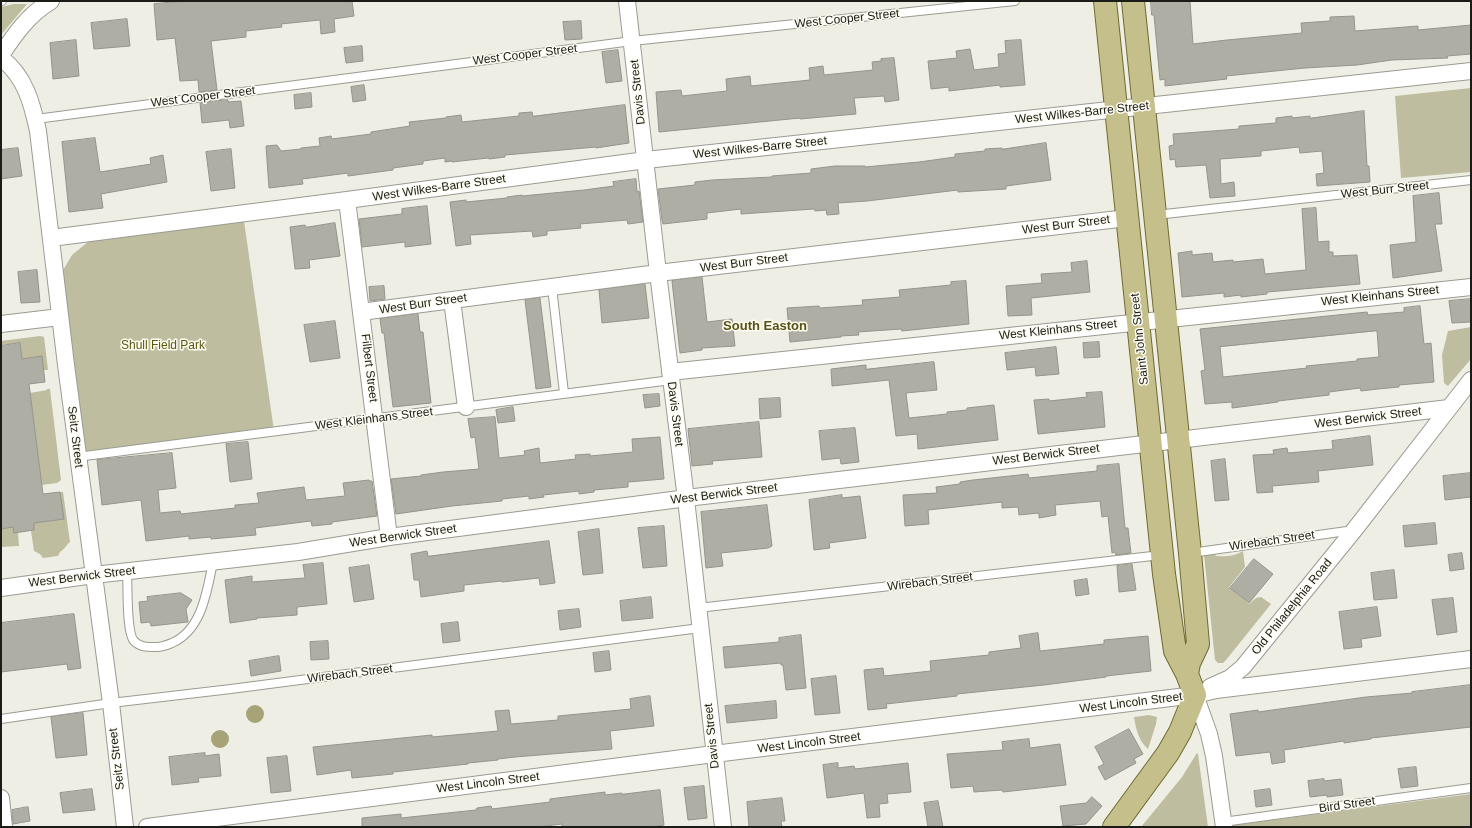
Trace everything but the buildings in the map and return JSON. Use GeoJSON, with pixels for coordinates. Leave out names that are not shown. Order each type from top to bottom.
{"type":"FeatureCollection","features":[{"type":"Feature","properties":{"kind":"main road","name":"Saint John Street"},"geometry":{"type":"LineString","coordinates":[[1105,1],[1162,555],[1175,652],[1187,674],[1194,695]]}},
{"type":"Feature","properties":{"kind":"main road"},"geometry":{"type":"LineString","coordinates":[[1133,1],[1198,644],[1189,663],[1187,674]]}},
{"type":"Feature","properties":{"kind":"main road"},"geometry":{"type":"LineString","coordinates":[[1114,827],[1168,753],[1180,732],[1194,695]]}},
{"type":"Feature","properties":{"kind":"street"},"geometry":{"type":"LineString","coordinates":[[1,57],[17,32],[30,17],[51,1]]}},
{"type":"Feature","properties":{"kind":"street","name":"Davis Street"},"geometry":{"type":"LineString","coordinates":[[627,1],[723,827]]}},
{"type":"Feature","properties":{"kind":"street","name":"Seitz Street"},"geometry":{"type":"LineString","coordinates":[[1,57],[22,82],[36,119],[77,457],[111,703],[125,827]]}},
{"type":"Feature","properties":{"kind":"street","name":"West Wilkes-Barre Street"},"geometry":{"type":"LineString","coordinates":[[51,238],[646,160],[1471,71]]}},
{"type":"Feature","properties":{"kind":"street","name":"Filbert Street"},"geometry":{"type":"LineString","coordinates":[[347,200],[389,537]]}},
{"type":"Feature","properties":{"kind":"street","name":"West Burr Street"},"geometry":{"type":"LineString","coordinates":[[361,312],[658,273],[1127,218]]}},
{"type":"Feature","properties":{"kind":"street","name":"West Kleinhans Street"},"geometry":{"type":"LineString","coordinates":[[670,376],[1138,321],[1471,287]]}},
{"type":"Feature","properties":{"kind":"street"},"geometry":{"type":"LineString","coordinates":[[452,300],[466,407]]}},
{"type":"Feature","properties":{"kind":"street"},"geometry":{"type":"LineString","coordinates":[[1,324],[60,317]]}},
{"type":"Feature","properties":{"kind":"street","name":"Old Philadelphia Road"},"geometry":{"type":"LineString","coordinates":[[1194,695],[1230,678],[1243,667],[1355,529],[1471,380]]}},
{"type":"Feature","properties":{"kind":"street","name":"West Berwick Street"},"geometry":{"type":"LineString","coordinates":[[1,588],[127,571],[298,552],[389,537],[686,499],[1449,408]]}},
{"type":"Feature","properties":{"kind":"street","name":"West Lincoln Street"},"geometry":{"type":"LineString","coordinates":[[147,827],[714,754],[1194,695],[1216,690],[1471,659]]}},
{"type":"Feature","properties":{"kind":"street","name":"Saint John Street"},"geometry":{"type":"LineString","coordinates":[[1194,695],[1209,734],[1214,756],[1224,824]]}},
{"type":"Feature","properties":{"kind":"street"},"geometry":{"type":"LineString","coordinates":[[1,798],[4,827]]}},
{"type":"Feature","properties":{"kind":"lane","name":"West Cooper Street"},"geometry":{"type":"LineString","coordinates":[[36,119],[632,42],[1015,1]]}},
{"type":"Feature","properties":{"kind":"lane","name":"West Burr Street"},"geometry":{"type":"LineString","coordinates":[[1155,215],[1471,180]]}},
{"type":"Feature","properties":{"kind":"lane"},"geometry":{"type":"LineString","coordinates":[[552,288],[564,393]]}},
{"type":"Feature","properties":{"kind":"lane","name":"West Kleinhans Street"},"geometry":{"type":"LineString","coordinates":[[77,457],[466,407],[670,376]]}},
{"type":"Feature","properties":{"kind":"lane","name":"Wirebach Street"},"geometry":{"type":"LineString","coordinates":[[1190,553],[1355,529]]}},
{"type":"Feature","properties":{"kind":"lane","name":"Wirebach Street"},"geometry":{"type":"LineString","coordinates":[[698,608],[1162,555]]}},
{"type":"Feature","properties":{"kind":"lane"},"geometry":{"type":"LineString","coordinates":[[127,571],[129,626],[134,640],[144,647],[161,647],[181,639],[194,625],[202,609],[213,562]]}},
{"type":"Feature","properties":{"kind":"lane","name":"Wirebach Street"},"geometry":{"type":"LineString","coordinates":[[1,719],[111,703],[700,628]]}},
{"type":"Feature","properties":{"kind":"lane","name":"Bird Street"},"geometry":{"type":"LineString","coordinates":[[1224,824],[1471,788]]}},
{"type":"Feature","properties":{"kind":"green space"},"geometry":{"type":"Polygon","coordinates":[[[14,4],[27,4],[1,35],[1,7],[14,4]]]}},
{"type":"Feature","properties":{"kind":"green space"},"geometry":{"type":"Polygon","coordinates":[[[1471,88],[1471,172],[1401,178],[1395,96],[1471,88]]]}},
{"type":"Feature","properties":{"kind":"green space","name":"Shull Field Park"},"geometry":{"type":"Polygon","coordinates":[[[243,214],[274,431],[77,457],[62,272],[72,255],[100,232],[243,214]]]}},
{"type":"Feature","properties":{"kind":"green space"},"geometry":{"type":"Polygon","coordinates":[[[1471,327],[1471,359],[1448,386],[1444,383],[1442,355],[1448,331],[1471,327]]]}},
{"type":"Feature","properties":{"kind":"green space"},"geometry":{"type":"Polygon","coordinates":[[[40,336],[44,337],[48,370],[43,370],[41,356],[22,359],[20,343],[1,345],[1,341],[40,336]]]}},
{"type":"Feature","properties":{"kind":"green space"},"geometry":{"type":"Polygon","coordinates":[[[50,389],[61,480],[57,483],[42,485],[30,393],[50,389]]]}},
{"type":"Feature","properties":{"kind":"green space"},"geometry":{"type":"Polygon","coordinates":[[[60,492],[63,492],[70,542],[58,556],[43,558],[40,554],[34,551],[31,531],[34,530],[34,523],[63,519],[60,492]]]}},
{"type":"Feature","properties":{"kind":"green space"},"geometry":{"type":"Polygon","coordinates":[[[13,527],[18,532],[19,546],[1,547],[1,529],[13,527]]]}},
{"type":"Feature","properties":{"kind":"green space"},"geometry":{"type":"Polygon","coordinates":[[[1243,551],[1245,567],[1229,587],[1249,604],[1256,598],[1261,597],[1271,604],[1226,660],[1223,663],[1218,663],[1215,660],[1204,555],[1214,553],[1216,556],[1226,556],[1243,551]]]}},
{"type":"Feature","properties":{"kind":"green space"},"geometry":{"type":"Polygon","coordinates":[[[1149,715],[1157,717],[1148,749],[1140,738],[1134,717],[1149,715]]]}},
{"type":"Feature","properties":{"kind":"green space"},"geometry":{"type":"Polygon","coordinates":[[[1197,753],[1208,827],[1141,827],[1182,777],[1197,753]]]}},
{"type":"Feature","properties":{"kind":"green space"},"geometry":{"type":"Polygon","coordinates":[[[1471,794],[1471,827],[1234,827],[1234,825],[1471,794]]]}},
{"type":"Feature","properties":{"kind":"shaded area"},"geometry":{"type":"Polygon","coordinates":[[[255,705],[261,708],[264,714],[261,720],[255,723],[249,720],[246,714],[249,708],[255,705]]]}},
{"type":"Feature","properties":{"kind":"shaded area"},"geometry":{"type":"Polygon","coordinates":[[[220,730],[226,733],[229,739],[226,745],[220,748],[214,745],[211,739],[214,733],[220,730]]]}},
{"type":"Feature","properties":{"kind":"district","name":"South Easton"},"geometry":{"type":"Point","coordinates":[765,326]}}]}
